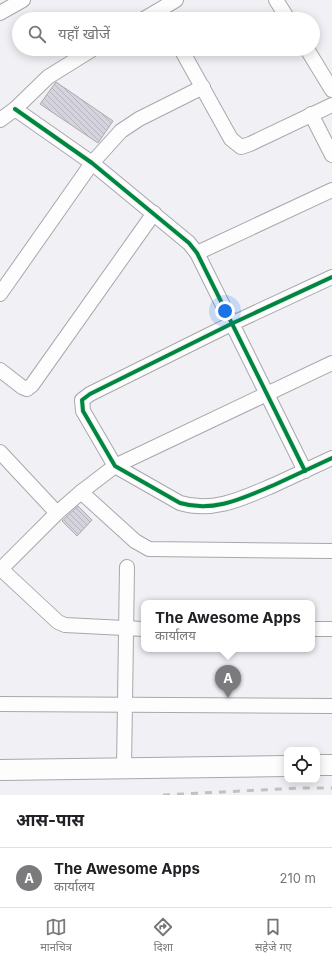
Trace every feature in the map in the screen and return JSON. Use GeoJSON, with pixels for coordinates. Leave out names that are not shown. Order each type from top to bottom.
{"type":"FeatureCollection","features":[{"type":"Feature","properties":{"kind":"street"},"geometry":{"type":"LineString","coordinates":[[0,13],[23,0]]}},
{"type":"Feature","properties":{"kind":"street"},"geometry":{"type":"LineString","coordinates":[[158,10],[176,0]]}},
{"type":"Feature","properties":{"kind":"street"},"geometry":{"type":"LineString","coordinates":[[276,0],[284,12]]}},
{"type":"Feature","properties":{"kind":"street"},"geometry":{"type":"LineString","coordinates":[[0,120],[15,109],[48,77],[82,56]]}},
{"type":"Feature","properties":{"kind":"street"},"geometry":{"type":"LineString","coordinates":[[185,56],[230,139],[241,146],[250,144],[332,105]]}},
{"type":"Feature","properties":{"kind":"street"},"geometry":{"type":"LineString","coordinates":[[311,56],[332,90]]}},
{"type":"Feature","properties":{"kind":"street"},"geometry":{"type":"LineString","coordinates":[[0,294],[92,163],[113,139],[128,125],[203,87]]}},
{"type":"Feature","properties":{"kind":"street"},"geometry":{"type":"LineString","coordinates":[[15,109],[92,163],[179,233],[197,253],[266,395],[305,471]]}},
{"type":"Feature","properties":{"kind":"street"},"geometry":{"type":"LineString","coordinates":[[311,114],[332,155]]}},
{"type":"Feature","properties":{"kind":"street"},"geometry":{"type":"LineString","coordinates":[[197,253],[332,190]]}},
{"type":"Feature","properties":{"kind":"street"},"geometry":{"type":"LineString","coordinates":[[2,374],[27,389],[32,385],[154,213]]}},
{"type":"Feature","properties":{"kind":"street"},"geometry":{"type":"LineString","coordinates":[[332,277],[231,324],[90,394],[82,400],[83,411],[115,466],[180,503],[205,507],[236,501],[332,458]]}},
{"type":"Feature","properties":{"kind":"street"},"geometry":{"type":"LineString","coordinates":[[141,629],[76,627],[58,622],[0,570],[57,513],[81,492],[115,466],[332,363]]}},
{"type":"Feature","properties":{"kind":"street"},"geometry":{"type":"LineString","coordinates":[[0,452],[57,513]]}},
{"type":"Feature","properties":{"kind":"street"},"geometry":{"type":"LineString","coordinates":[[81,492],[135,542],[149,549],[332,552]]}},
{"type":"Feature","properties":{"kind":"street"},"geometry":{"type":"LineString","coordinates":[[124,769],[127,567]]}},
{"type":"Feature","properties":{"kind":"street"},"geometry":{"type":"LineString","coordinates":[[315,629],[332,629]]}},
{"type":"Feature","properties":{"kind":"street"},"geometry":{"type":"LineString","coordinates":[[0,704],[332,706]]}},
{"type":"Feature","properties":{"kind":"street"},"geometry":{"type":"LineString","coordinates":[[1,769],[124,769],[284,766]]}},
{"type":"Feature","properties":{"kind":"street"},"geometry":{"type":"LineString","coordinates":[[320,766],[332,766]]}},
{"type":"Feature","properties":{"kind":"building"},"geometry":{"type":"Polygon","coordinates":[[[56,82],[113,121],[98,143],[40,104],[56,82]]]}},
{"type":"Feature","properties":{"kind":"building"},"geometry":{"type":"Polygon","coordinates":[[[78,506],[92,520],[77,536],[62,521],[78,506]]]}},
{"type":"Feature","properties":{"kind":"railway"},"geometry":{"type":"LineString","coordinates":[[163,795],[300,788],[332,788]]}},
{"type":"Feature","properties":{"kind":"cycle path"},"geometry":{"type":"LineString","coordinates":[[15,109],[92,163],[189,243],[197,253],[305,471]]}},
{"type":"Feature","properties":{"kind":"cycle path"},"geometry":{"type":"LineString","coordinates":[[332,277],[231,324],[90,394],[82,400],[83,411],[115,466],[180,503],[193,506],[228,503],[251,495],[332,458]]}},
{"type":"Feature","properties":{"kind":"place","name":"The Awesome Apps"},"geometry":{"type":"Point","coordinates":[228,698]}}]}
